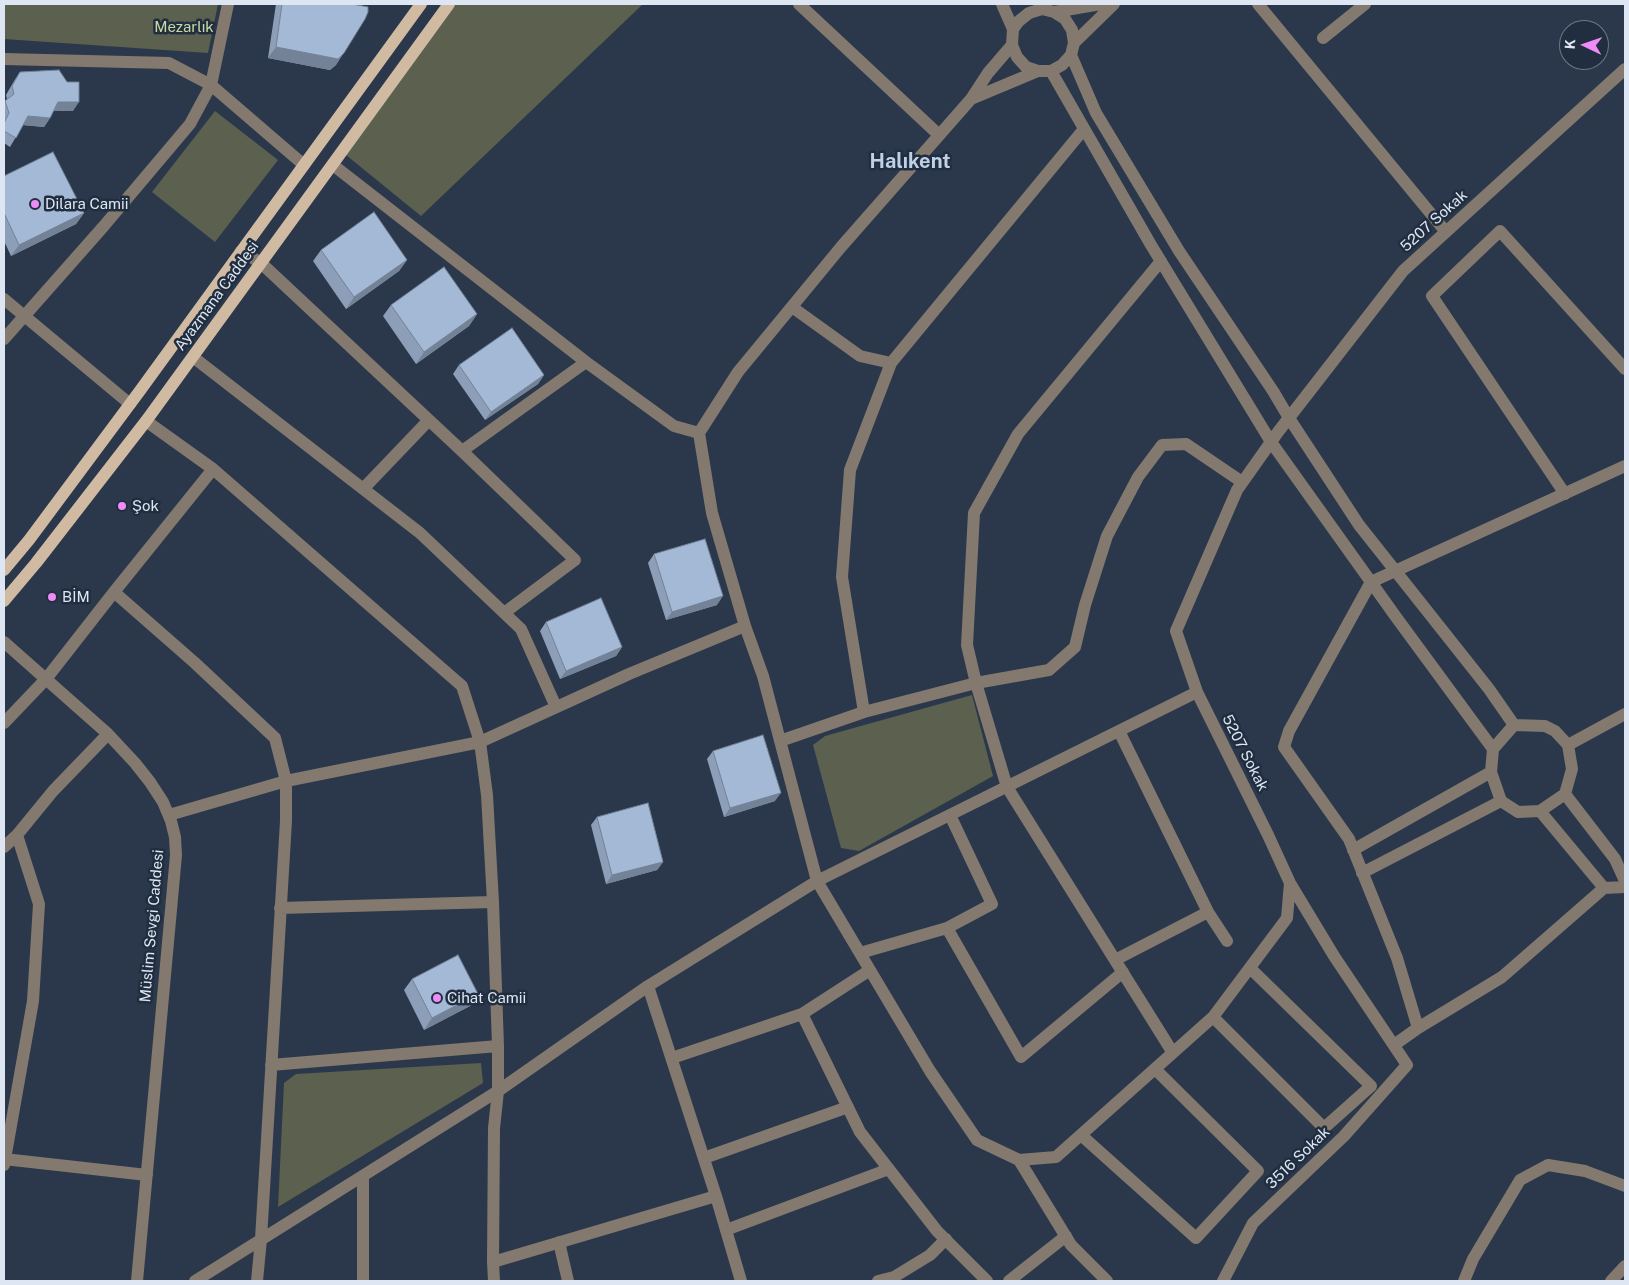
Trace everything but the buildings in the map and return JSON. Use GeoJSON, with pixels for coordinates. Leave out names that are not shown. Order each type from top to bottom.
{"type":"FeatureCollection","features":[{"type":"Feature","properties":{"kind":"main road","name":"Ayazmana Caddesi"},"geometry":{"type":"LineString","coordinates":[[4,570],[130,404],[421,4]]}},
{"type":"Feature","properties":{"kind":"main road","name":"Ayazmana Caddesi"},"geometry":{"type":"LineString","coordinates":[[4,601],[146,421],[449,4]]}},
{"type":"Feature","properties":{"kind":"main road"},"geometry":{"type":"LineString","coordinates":[[333,126],[351,140]]}},
{"type":"Feature","properties":{"kind":"street"},"geometry":{"type":"LineString","coordinates":[[4,339],[190,124],[211,85],[228,4]]}},
{"type":"Feature","properties":{"kind":"street"},"geometry":{"type":"LineString","coordinates":[[799,4],[939,136]]}},
{"type":"Feature","properties":{"kind":"street"},"geometry":{"type":"LineString","coordinates":[[1002,4],[1013,29],[1012,45],[1017,57],[1026,67],[1044,71],[1084,129],[1161,261],[1271,442],[1493,749]]}},
{"type":"Feature","properties":{"kind":"street"},"geometry":{"type":"LineString","coordinates":[[1013,29],[1029,13],[1045,8],[1101,4]]}},
{"type":"Feature","properties":{"kind":"street"},"geometry":{"type":"LineString","coordinates":[[971,99],[1062,65],[1072,49],[1114,4]]}},
{"type":"Feature","properties":{"kind":"street"},"geometry":{"type":"LineString","coordinates":[[1258,4],[1446,232]]}},
{"type":"Feature","properties":{"kind":"street"},"geometry":{"type":"LineString","coordinates":[[1323,38],[1365,4]]}},
{"type":"Feature","properties":{"kind":"street"},"geometry":{"type":"LineString","coordinates":[[1045,8],[1065,19],[1069,24],[1072,30],[1072,49],[1096,113],[1180,251],[1289,418],[1359,525],[1489,689],[1514,725]]}},
{"type":"Feature","properties":{"kind":"street"},"geometry":{"type":"LineString","coordinates":[[1012,45],[988,73],[971,99],[841,247],[738,372],[699,433],[712,513],[745,626],[763,676],[818,881],[930,1071],[977,1140],[1019,1160],[1056,1157],[1213,1017],[1287,918],[1290,883]]}},
{"type":"Feature","properties":{"kind":"street"},"geometry":{"type":"LineString","coordinates":[[4,60],[169,63],[211,85],[304,165]]}},
{"type":"Feature","properties":{"kind":"street","name":"5207 Sokak"},"geometry":{"type":"LineString","coordinates":[[1407,1065],[1334,956],[1290,883],[1197,692],[1176,631],[1242,482],[1289,418],[1404,270],[1625,69]]}},
{"type":"Feature","properties":{"kind":"street"},"geometry":{"type":"LineString","coordinates":[[864,712],[842,577],[850,470],[891,363],[1084,129]]}},
{"type":"Feature","properties":{"kind":"street"},"geometry":{"type":"LineString","coordinates":[[333,165],[586,362],[674,426],[699,433]]}},
{"type":"Feature","properties":{"kind":"street"},"geometry":{"type":"LineString","coordinates":[[1564,494],[1432,296],[1500,231],[1625,370]]}},
{"type":"Feature","properties":{"kind":"street"},"geometry":{"type":"LineString","coordinates":[[241,251],[261,263],[462,451],[575,560],[504,613]]}},
{"type":"Feature","properties":{"kind":"street"},"geometry":{"type":"LineString","coordinates":[[1161,261],[1018,434],[974,513],[967,645],[976,683],[1007,787],[1173,1053]]}},
{"type":"Feature","properties":{"kind":"street"},"geometry":{"type":"LineString","coordinates":[[4,299],[130,404]]}},
{"type":"Feature","properties":{"kind":"street"},"geometry":{"type":"LineString","coordinates":[[792,307],[860,356],[891,363]]}},
{"type":"Feature","properties":{"kind":"street"},"geometry":{"type":"LineString","coordinates":[[193,357],[420,533],[521,629],[556,707]]}},
{"type":"Feature","properties":{"kind":"street"},"geometry":{"type":"LineString","coordinates":[[462,451],[586,362]]}},
{"type":"Feature","properties":{"kind":"street"},"geometry":{"type":"LineString","coordinates":[[363,489],[429,420]]}},
{"type":"Feature","properties":{"kind":"street"},"geometry":{"type":"LineString","coordinates":[[146,421],[214,469],[462,686],[480,742],[487,795],[493,902],[498,1046],[498,1091],[494,1128],[494,1281]]}},
{"type":"Feature","properties":{"kind":"street"},"geometry":{"type":"LineString","coordinates":[[780,741],[864,712],[976,683],[1049,670],[1075,647],[1085,605],[1107,536],[1138,477],[1162,445],[1186,444],[1242,482]]}},
{"type":"Feature","properties":{"kind":"street"},"geometry":{"type":"LineString","coordinates":[[1418,1028],[1397,958],[1349,840],[1284,747],[1288,731],[1371,582],[1625,466]]}},
{"type":"Feature","properties":{"kind":"street"},"geometry":{"type":"LineString","coordinates":[[4,723],[46,679],[214,469]]}},
{"type":"Feature","properties":{"kind":"street"},"geometry":{"type":"LineString","coordinates":[[114,592],[275,738],[286,781],[286,821],[257,1281]]}},
{"type":"Feature","properties":{"kind":"street"},"geometry":{"type":"LineString","coordinates":[[169,814],[286,781],[480,742],[629,674],[745,626]]}},
{"type":"Feature","properties":{"kind":"street","name":"Müslim Sevgi Caddesi"},"geometry":{"type":"LineString","coordinates":[[4,642],[108,734],[150,782],[169,814],[175,837],[176,855],[137,1281]]}},
{"type":"Feature","properties":{"kind":"street"},"geometry":{"type":"LineString","coordinates":[[195,1281],[498,1091],[648,986],[818,881],[1197,692]]}},
{"type":"Feature","properties":{"kind":"street"},"geometry":{"type":"LineString","coordinates":[[1568,745],[1625,714]]}},
{"type":"Feature","properties":{"kind":"street"},"geometry":{"type":"LineString","coordinates":[[1514,725],[1545,726],[1555,731],[1568,745],[1572,769],[1565,794],[1540,811],[1518,812],[1501,801],[1491,772],[1493,749],[1514,725]]}},
{"type":"Feature","properties":{"kind":"street"},"geometry":{"type":"LineString","coordinates":[[1119,731],[1208,912],[1227,941]]}},
{"type":"Feature","properties":{"kind":"street"},"geometry":{"type":"LineString","coordinates":[[4,847],[17,835],[53,790],[108,734]]}},
{"type":"Feature","properties":{"kind":"street"},"geometry":{"type":"LineString","coordinates":[[1353,850],[1491,772]]}},
{"type":"Feature","properties":{"kind":"street"},"geometry":{"type":"LineString","coordinates":[[1565,794],[1615,859],[1625,881]]}},
{"type":"Feature","properties":{"kind":"street"},"geometry":{"type":"LineString","coordinates":[[1362,873],[1501,801]]}},
{"type":"Feature","properties":{"kind":"street"},"geometry":{"type":"LineString","coordinates":[[1540,811],[1604,888]]}},
{"type":"Feature","properties":{"kind":"street"},"geometry":{"type":"LineString","coordinates":[[860,953],[947,928],[992,904],[950,815]]}},
{"type":"Feature","properties":{"kind":"street"},"geometry":{"type":"LineString","coordinates":[[17,835],[39,904],[33,1001],[4,1161],[147,1175]]}},
{"type":"Feature","properties":{"kind":"street"},"geometry":{"type":"LineString","coordinates":[[1394,1044],[1502,977],[1604,888],[1625,887]]}},
{"type":"Feature","properties":{"kind":"street"},"geometry":{"type":"LineString","coordinates":[[280,908],[493,902]]}},
{"type":"Feature","properties":{"kind":"street"},"geometry":{"type":"LineString","coordinates":[[1115,960],[1208,912]]}},
{"type":"Feature","properties":{"kind":"street"},"geometry":{"type":"LineString","coordinates":[[947,928],[1021,1057],[1123,972]]}},
{"type":"Feature","properties":{"kind":"street"},"geometry":{"type":"LineString","coordinates":[[1213,1017],[1324,1128],[1371,1086],[1250,968]]}},
{"type":"Feature","properties":{"kind":"street"},"geometry":{"type":"LineString","coordinates":[[672,1058],[802,1014],[870,970]]}},
{"type":"Feature","properties":{"kind":"street"},"geometry":{"type":"LineString","coordinates":[[648,986],[716,1196],[741,1281]]}},
{"type":"Feature","properties":{"kind":"street"},"geometry":{"type":"LineString","coordinates":[[802,1014],[860,1132],[938,1231],[987,1281]]}},
{"type":"Feature","properties":{"kind":"street"},"geometry":{"type":"LineString","coordinates":[[271,1065],[498,1046]]}},
{"type":"Feature","properties":{"kind":"street","name":"3516 Sokak"},"geometry":{"type":"LineString","coordinates":[[1223,1281],[1253,1223],[1344,1136],[1407,1065]]}},
{"type":"Feature","properties":{"kind":"street"},"geometry":{"type":"LineString","coordinates":[[1081,1135],[1196,1238],[1258,1171],[1155,1069]]}},
{"type":"Feature","properties":{"kind":"street"},"geometry":{"type":"LineString","coordinates":[[704,1158],[848,1107]]}},
{"type":"Feature","properties":{"kind":"street"},"geometry":{"type":"LineString","coordinates":[[1019,1160],[1071,1245],[1107,1281]]}},
{"type":"Feature","properties":{"kind":"street"},"geometry":{"type":"LineString","coordinates":[[1464,1281],[1473,1258],[1520,1180],[1548,1165],[1586,1171],[1625,1186]]}},
{"type":"Feature","properties":{"kind":"street"},"geometry":{"type":"LineString","coordinates":[[726,1230],[889,1169]]}},
{"type":"Feature","properties":{"kind":"street"},"geometry":{"type":"LineString","coordinates":[[363,1176],[363,1281]]}},
{"type":"Feature","properties":{"kind":"street"},"geometry":{"type":"LineString","coordinates":[[493,1262],[716,1196]]}},
{"type":"Feature","properties":{"kind":"street"},"geometry":{"type":"LineString","coordinates":[[1009,1281],[1066,1236]]}},
{"type":"Feature","properties":{"kind":"street"},"geometry":{"type":"LineString","coordinates":[[878,1281],[895,1279],[930,1255],[946,1239]]}},
{"type":"Feature","properties":{"kind":"street"},"geometry":{"type":"LineString","coordinates":[[560,1242],[568,1281]]}},
{"type":"Feature","properties":{"kind":"street"},"geometry":{"type":"LineString","coordinates":[[1610,1281],[1625,1266]]}},
{"type":"Feature","properties":{"kind":"green space","name":"Mezarlık"},"geometry":{"type":"Polygon","coordinates":[[[4,4],[218,4],[208,53],[4,39],[4,4]]]}},
{"type":"Feature","properties":{"kind":"green space"},"geometry":{"type":"Polygon","coordinates":[[[455,4],[643,4],[421,216],[346,155],[455,4]]]}},
{"type":"Feature","properties":{"kind":"green space"},"geometry":{"type":"Polygon","coordinates":[[[215,111],[278,160],[215,242],[152,192],[215,111]]]}},
{"type":"Feature","properties":{"kind":"green space"},"geometry":{"type":"Polygon","coordinates":[[[972,695],[993,776],[859,851],[841,848],[813,745],[825,736],[972,695]]]}},
{"type":"Feature","properties":{"kind":"green space"},"geometry":{"type":"Polygon","coordinates":[[[481,1063],[483,1083],[278,1207],[284,1083],[296,1074],[481,1063]]]}},
{"type":"Feature","properties":{"kind":"place","name":"Dilara Camii"},"geometry":{"type":"Point","coordinates":[35,204]}},
{"type":"Feature","properties":{"kind":"place","name":"Şok"},"geometry":{"type":"Point","coordinates":[122,506]}},
{"type":"Feature","properties":{"kind":"place","name":"BİM"},"geometry":{"type":"Point","coordinates":[52,597]}},
{"type":"Feature","properties":{"kind":"place","name":"Cihat Camii"},"geometry":{"type":"Point","coordinates":[437,998]}},
{"type":"Feature","properties":{"kind":"district","name":"Halıkent"},"geometry":{"type":"Point","coordinates":[910,162]}}]}
